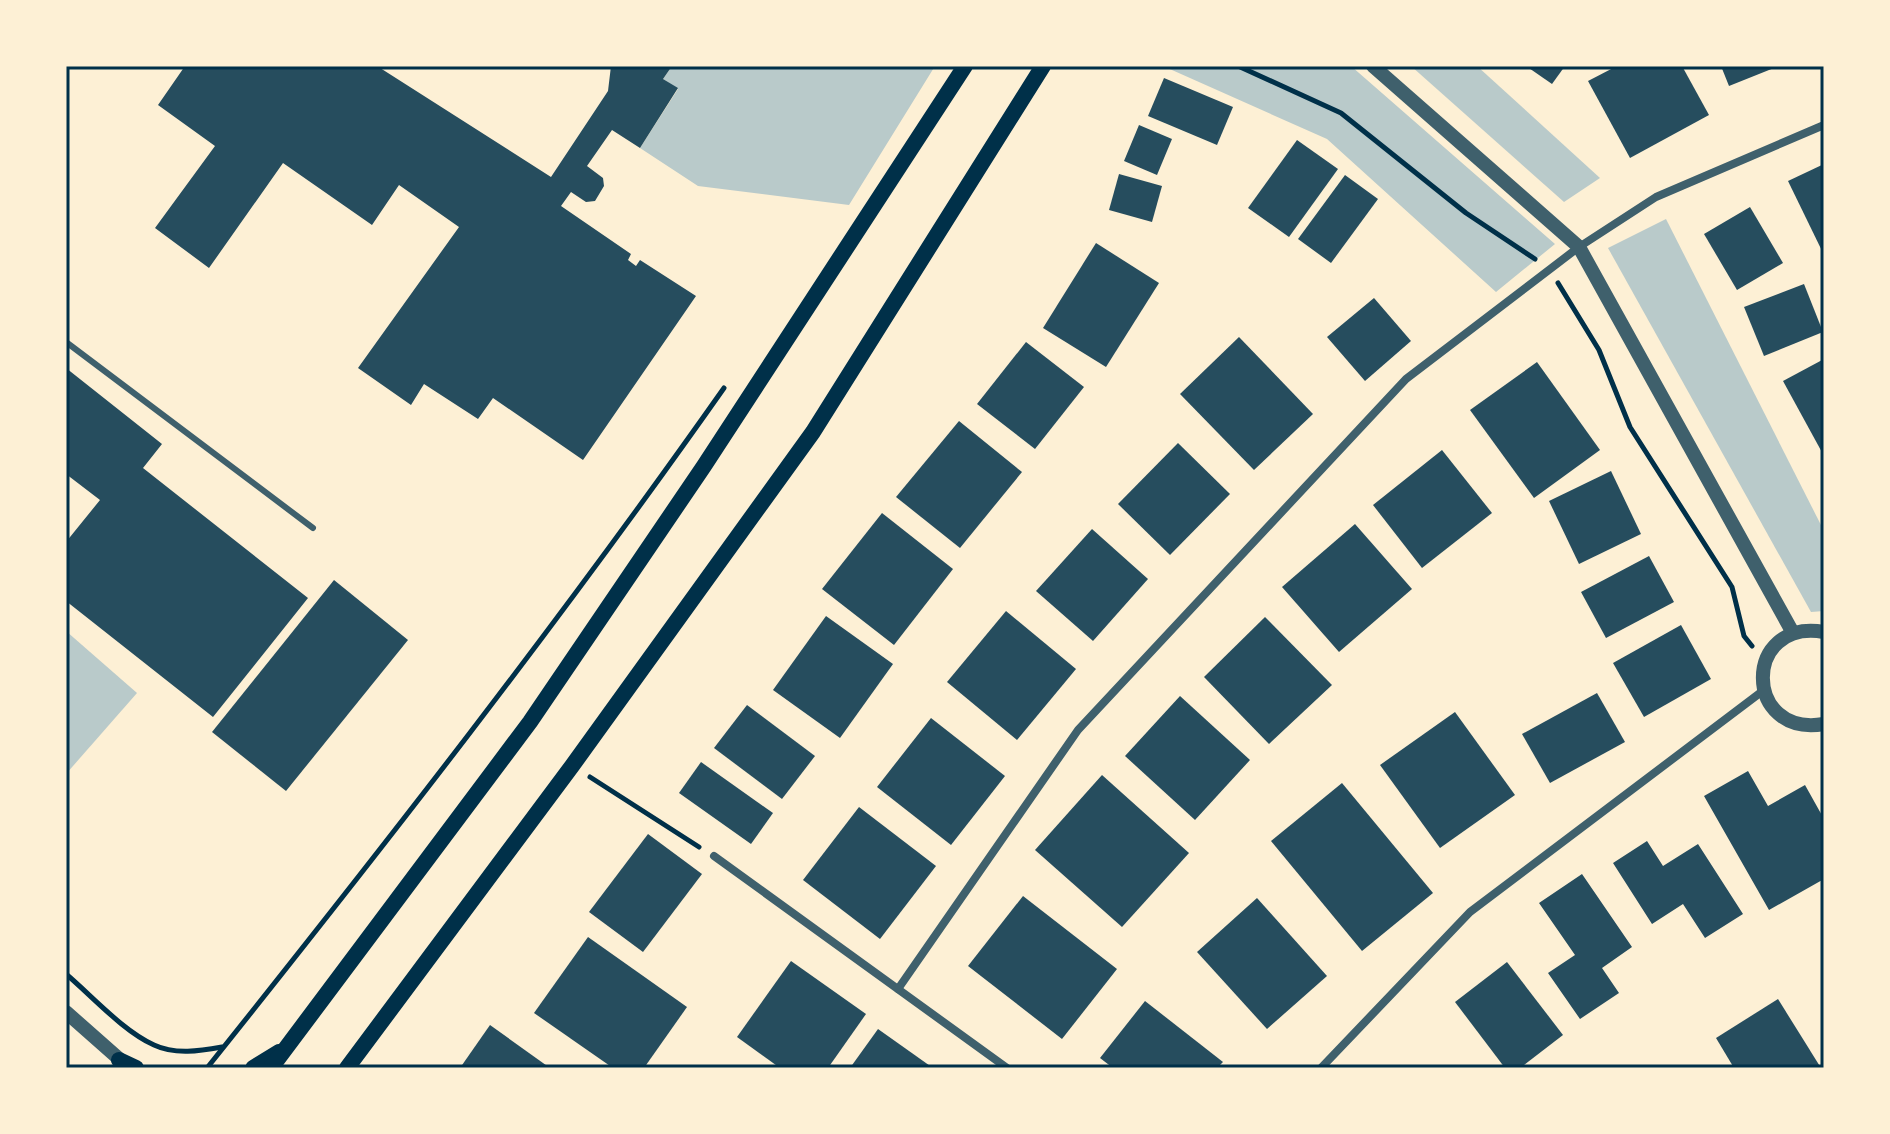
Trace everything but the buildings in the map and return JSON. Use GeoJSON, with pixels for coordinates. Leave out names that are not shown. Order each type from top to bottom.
{"type":"FeatureCollection","features":[{"type":"Feature","properties":{"kind":"main road"},"geometry":{"type":"LineString","coordinates":[[271,1068],[530,722],[704,466],[965,66]]}},
{"type":"Feature","properties":{"kind":"main road"},"geometry":{"type":"LineString","coordinates":[[347,1068],[572,766],[813,432],[1043,66]]}},
{"type":"Feature","properties":{"kind":"main road"},"geometry":{"type":"LineString","coordinates":[[363,1068],[370,1040]]}},
{"type":"Feature","properties":{"kind":"main road"},"geometry":{"type":"LineString","coordinates":[[253,1068],[290,1045]]}},
{"type":"Feature","properties":{"kind":"main road"},"geometry":{"type":"LineString","coordinates":[[124,1064],[136,1068]]}},
{"type":"Feature","properties":{"kind":"street"},"geometry":{"type":"LineString","coordinates":[[1373,66],[1579,247],[1793,633]]}},
{"type":"Feature","properties":{"kind":"street"},"geometry":{"type":"LineString","coordinates":[[898,989],[1078,730],[1406,379],[1579,247],[1656,197],[1824,125]]}},
{"type":"Feature","properties":{"kind":"street"},"geometry":{"type":"LineString","coordinates":[[1824,632],[1808,630],[1781,640],[1771,650],[1762,676],[1769,704],[1793,723],[1807,726],[1824,724]]}},
{"type":"Feature","properties":{"kind":"street"},"geometry":{"type":"LineString","coordinates":[[1321,1068],[1470,912],[1764,690]]}},
{"type":"Feature","properties":{"kind":"street"},"geometry":{"type":"LineString","coordinates":[[714,856],[1007,1068]]}},
{"type":"Feature","properties":{"kind":"street"},"geometry":{"type":"LineString","coordinates":[[66,1012],[124,1064]]}},
{"type":"Feature","properties":{"kind":"lane"},"geometry":{"type":"LineString","coordinates":[[66,342],[313,528]]}},
{"type":"Feature","properties":{"kind":"path"},"geometry":{"type":"LineString","coordinates":[[1238,66],[1341,113],[1466,213],[1550,270],[1599,350],[1630,427],[1732,587],[1744,636],[1765,663]]}},
{"type":"Feature","properties":{"kind":"path"},"geometry":{"type":"LineString","coordinates":[[207,1068],[488,712],[730,379]]}},
{"type":"Feature","properties":{"kind":"path"},"geometry":{"type":"LineString","coordinates":[[616,794],[714,856]]}},
{"type":"Feature","properties":{"kind":"path"},"geometry":{"type":"LineString","coordinates":[[66,974],[136,1034],[155,1046],[196,1052],[224,1047]]}},
{"type":"Feature","properties":{"kind":"shaded area"},"geometry":{"type":"Polygon","coordinates":[[[672,66],[935,66],[849,205],[698,186],[640,148],[678,89],[663,79],[672,66]]]}},
{"type":"Feature","properties":{"kind":"shaded area"},"geometry":{"type":"Polygon","coordinates":[[[1163,66],[1351,66],[1555,244],[1496,292],[1327,139],[1163,66]]]}},
{"type":"Feature","properties":{"kind":"shaded area"},"geometry":{"type":"Polygon","coordinates":[[[1411,66],[1477,66],[1600,178],[1564,202],[1411,66]]]}},
{"type":"Feature","properties":{"kind":"shaded area"},"geometry":{"type":"Polygon","coordinates":[[[1666,219],[1824,531],[1824,611],[1811,612],[1608,248],[1666,219]]]}},
{"type":"Feature","properties":{"kind":"shaded area"},"geometry":{"type":"Polygon","coordinates":[[[66,631],[137,693],[66,774],[66,631]]]}}]}
